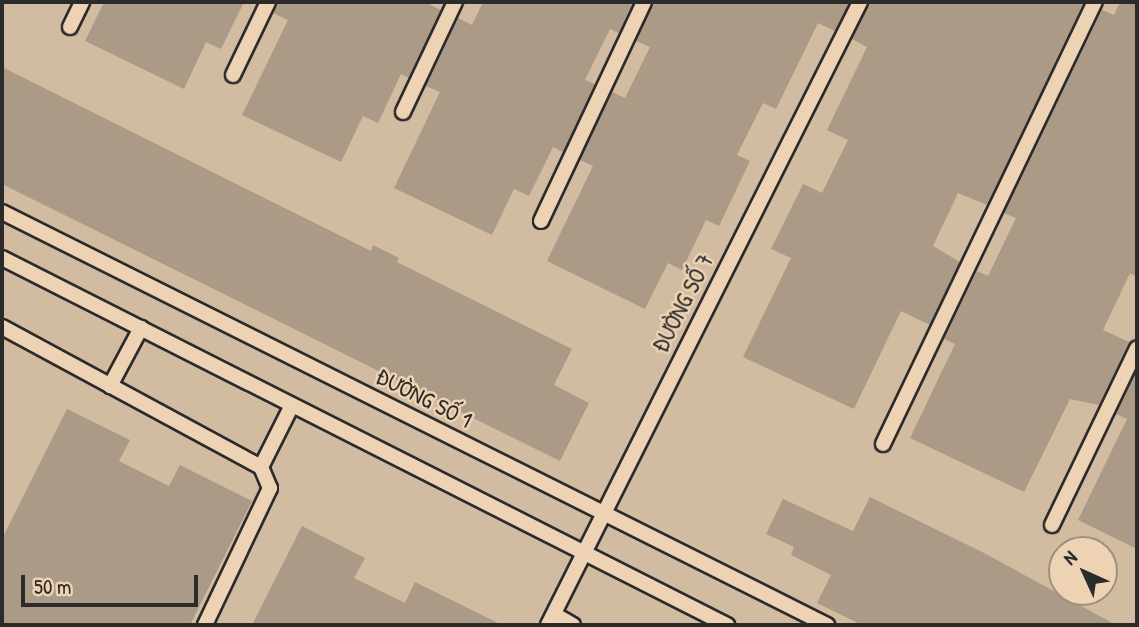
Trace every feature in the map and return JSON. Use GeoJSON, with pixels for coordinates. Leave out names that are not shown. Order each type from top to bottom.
{"type":"FeatureCollection","features":[{"type":"Feature","properties":{"kind":"lane"},"geometry":{"type":"LineString","coordinates":[[70,27],[82,2]]}},
{"type":"Feature","properties":{"kind":"lane"},"geometry":{"type":"LineString","coordinates":[[233,75],[268,2]]}},
{"type":"Feature","properties":{"kind":"lane"},"geometry":{"type":"LineString","coordinates":[[403,112],[455,2]]}},
{"type":"Feature","properties":{"kind":"lane"},"geometry":{"type":"LineString","coordinates":[[541,221],[644,2]]}},
{"type":"Feature","properties":{"kind":"lane","name":"ĐƯỜNG SỐ 7"},"geometry":{"type":"LineString","coordinates":[[551,620],[602,513],[860,2]]}},
{"type":"Feature","properties":{"kind":"lane"},"geometry":{"type":"LineString","coordinates":[[883,444],[1095,2]]}},
{"type":"Feature","properties":{"kind":"lane","name":"ĐƯỜNG SỐ 1"},"geometry":{"type":"LineString","coordinates":[[2,212],[827,625]]}},
{"type":"Feature","properties":{"kind":"lane"},"geometry":{"type":"LineString","coordinates":[[2,258],[727,625]]}},
{"type":"Feature","properties":{"kind":"lane"},"geometry":{"type":"LineString","coordinates":[[2,327],[261,467],[270,488],[205,625]]}},
{"type":"Feature","properties":{"kind":"lane"},"geometry":{"type":"LineString","coordinates":[[110,386],[141,328]]}},
{"type":"Feature","properties":{"kind":"lane"},"geometry":{"type":"LineString","coordinates":[[1052,525],[1137,348]]}},
{"type":"Feature","properties":{"kind":"lane"},"geometry":{"type":"LineString","coordinates":[[261,467],[292,405]]}},
{"type":"Feature","properties":{"kind":"lane"},"geometry":{"type":"LineString","coordinates":[[551,620],[573,625]]}},
{"type":"Feature","properties":{"kind":"shaded area"},"geometry":{"type":"Polygon","coordinates":[[[2,2],[1137,2],[1137,625],[2,625],[2,2]]]}},
{"type":"Feature","properties":{"kind":"building"},"geometry":{"type":"Polygon","coordinates":[[[104,2],[244,2],[221,49],[206,42],[184,89],[85,41],[104,2]]]}},
{"type":"Feature","properties":{"kind":"building"},"geometry":{"type":"Polygon","coordinates":[[[278,2],[424,2],[441,10],[409,78],[401,74],[378,123],[363,116],[341,162],[242,115],[288,20],[273,13],[278,2]]]}},
{"type":"Feature","properties":{"kind":"building"},"geometry":{"type":"Polygon","coordinates":[[[483,2],[633,2],[619,33],[610,29],[585,80],[595,84],[563,152],[553,147],[529,196],[514,189],[492,235],[394,188],[440,92],[426,86],[458,18],[472,25],[483,2]]]}},
{"type":"Feature","properties":{"kind":"building"},"geometry":{"type":"Polygon","coordinates":[[[654,2],[849,2],[835,31],[818,23],[776,109],[763,103],[737,155],[750,161],[719,226],[706,220],[682,270],[668,263],[645,309],[547,261],[593,166],[580,160],[612,92],[625,98],[650,47],[636,41],[654,2]]]}},
{"type":"Feature","properties":{"kind":"building"},"geometry":{"type":"Polygon","coordinates":[[[870,2],[1084,2],[987,205],[958,193],[933,246],[960,262],[930,325],[901,311],[854,409],[743,357],[791,258],[771,249],[803,184],[822,193],[848,140],[827,130],[867,47],[852,39],[870,2]]]}},
{"type":"Feature","properties":{"kind":"building"},"geometry":{"type":"Polygon","coordinates":[[[1120,2],[1137,2],[1137,277],[1130,273],[1103,330],[1129,342],[1099,405],[1070,399],[1024,492],[910,438],[955,344],[944,339],[977,271],[988,276],[1016,218],[1004,213],[1102,10],[1114,15],[1120,2]]]}},
{"type":"Feature","properties":{"kind":"building"},"geometry":{"type":"Polygon","coordinates":[[[2,67],[371,251],[373,245],[399,258],[397,262],[572,349],[554,385],[589,403],[560,461],[2,184],[2,67]]]}},
{"type":"Feature","properties":{"kind":"building"},"geometry":{"type":"Polygon","coordinates":[[[1137,370],[1137,549],[1118,540],[1118,536],[1111,536],[1078,520],[1127,419],[1116,414],[1137,370]]]}},
{"type":"Feature","properties":{"kind":"building"},"geometry":{"type":"Polygon","coordinates":[[[67,409],[130,440],[119,461],[169,486],[180,465],[252,501],[190,625],[2,625],[2,539],[67,409]]]}},
{"type":"Feature","properties":{"kind":"building"},"geometry":{"type":"Polygon","coordinates":[[[870,497],[1048,588],[1048,606],[1081,606],[1116,625],[862,625],[817,603],[831,575],[791,555],[794,547],[766,534],[783,499],[853,531],[870,497]]]}},
{"type":"Feature","properties":{"kind":"building"},"geometry":{"type":"Polygon","coordinates":[[[302,526],[365,558],[354,578],[405,603],[415,582],[502,625],[252,625],[302,526]]]}}]}
